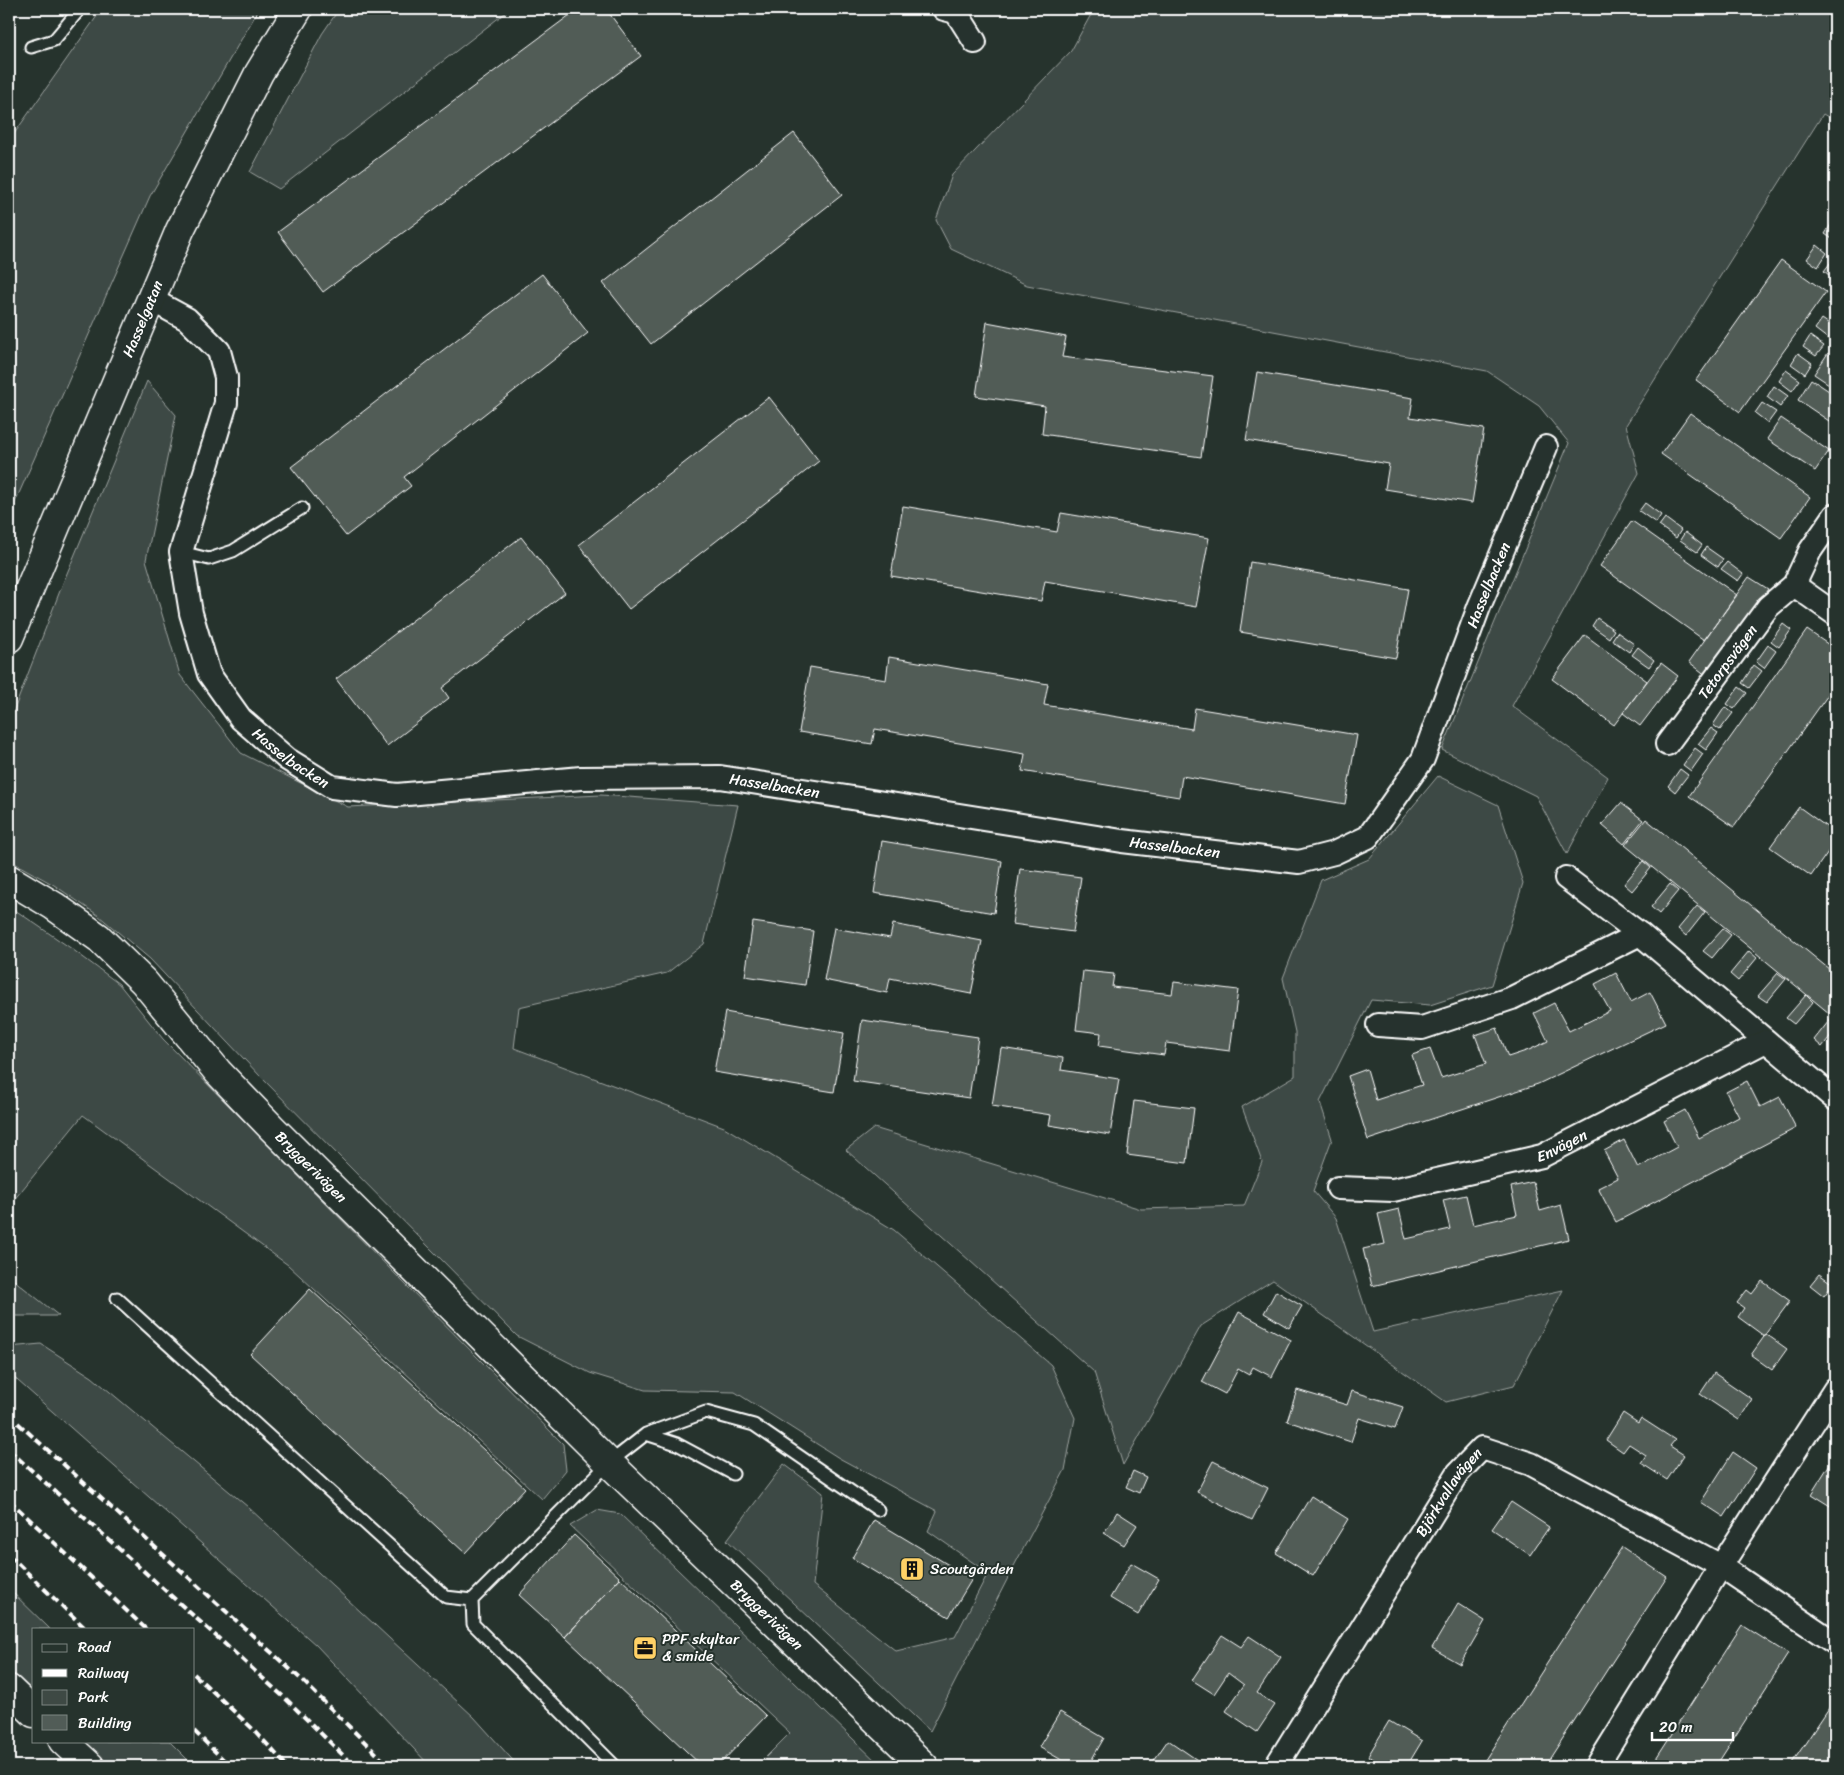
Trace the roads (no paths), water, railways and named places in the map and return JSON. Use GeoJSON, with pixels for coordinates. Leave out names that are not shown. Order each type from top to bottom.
{"type":"FeatureCollection","features":[{"type":"Feature","properties":{"kind":"street","name":"Hasselgatan"},"geometry":{"type":"LineString","coordinates":[[9,638],[180,230],[258,73],[298,9]]}},
{"type":"Feature","properties":{"kind":"street"},"geometry":{"type":"LineString","coordinates":[[944,9],[956,12],[975,42]]}},
{"type":"Feature","properties":{"kind":"street","name":"Hasselbacken"},"geometry":{"type":"LineString","coordinates":[[150,299],[187,319],[219,351],[226,377],[226,403],[181,552],[191,613],[209,674],[241,719],[287,759],[332,787],[397,795],[581,778],[720,776],[1122,841],[1299,862],[1334,853],[1368,837],[1423,759],[1479,607],[1546,448]]}},
{"type":"Feature","properties":{"kind":"street","name":"Tetorpsvägen"},"geometry":{"type":"LineString","coordinates":[[1667,744],[1768,607],[1794,585],[1810,551],[1835,515]]}},
{"type":"Feature","properties":{"kind":"street"},"geometry":{"type":"LineString","coordinates":[[1794,585],[1835,614]]}},
{"type":"Feature","properties":{"kind":"street"},"geometry":{"type":"LineString","coordinates":[[1566,878],[1640,934],[1835,1099]]}},
{"type":"Feature","properties":{"kind":"street","name":"Bryggerivägen"},"geometry":{"type":"LineString","coordinates":[[9,879],[54,906],[99,938],[144,982],[218,1072],[273,1129],[609,1463],[924,1766]]}},
{"type":"Feature","properties":{"kind":"street"},"geometry":{"type":"LineString","coordinates":[[1378,1025],[1422,1028],[1512,998],[1640,934]]}},
{"type":"Feature","properties":{"kind":"street","name":"Envägen"},"geometry":{"type":"LineString","coordinates":[[1338,1188],[1393,1190],[1542,1156],[1766,1041]]}},
{"type":"Feature","properties":{"kind":"street"},"geometry":{"type":"LineString","coordinates":[[1597,1766],[1721,1566],[1835,1388]]}},
{"type":"Feature","properties":{"kind":"street","name":"Björkvallavägen"},"geometry":{"type":"LineString","coordinates":[[1276,1766],[1458,1473],[1482,1448],[1531,1464],[1721,1566],[1835,1643]]}},
{"type":"Feature","properties":{"kind":"street"},"geometry":{"type":"LineString","coordinates":[[9,1689],[32,1711]]}},
{"type":"Feature","properties":{"kind":"street"},"geometry":{"type":"LineString","coordinates":[[64,1742],[90,1766]]}},
{"type":"Feature","properties":{"kind":"lane"},"geometry":{"type":"LineString","coordinates":[[31,47],[54,40],[80,9]]}},
{"type":"Feature","properties":{"kind":"lane"},"geometry":{"type":"LineString","coordinates":[[181,552],[209,559],[233,551],[302,508]]}},
{"type":"Feature","properties":{"kind":"lane"},"geometry":{"type":"LineString","coordinates":[[117,1298],[446,1597],[472,1600]]}},
{"type":"Feature","properties":{"kind":"lane"},"geometry":{"type":"LineString","coordinates":[[615,1766],[473,1624],[472,1600],[609,1463],[646,1434],[706,1412],[754,1425],[878,1510]]}},
{"type":"Feature","properties":{"kind":"lane"},"geometry":{"type":"LineString","coordinates":[[646,1434],[677,1444],[733,1474]]}},
{"type":"Feature","properties":{"kind":"railway"},"geometry":{"type":"LineString","coordinates":[[9,1415],[303,1681],[389,1766]]}},
{"type":"Feature","properties":{"kind":"railway"},"geometry":{"type":"LineString","coordinates":[[9,1450],[286,1699],[354,1766]]}},
{"type":"Feature","properties":{"kind":"railway"},"geometry":{"type":"LineString","coordinates":[[9,1500],[145,1628]]}},
{"type":"Feature","properties":{"kind":"railway"},"geometry":{"type":"LineString","coordinates":[[9,1555],[85,1628]]}},
{"type":"Feature","properties":{"kind":"railway"},"geometry":{"type":"LineString","coordinates":[[195,1675],[255,1731],[287,1766]]}},
{"type":"Feature","properties":{"kind":"railway"},"geometry":{"type":"LineString","coordinates":[[195,1732],[230,1766]]}},
{"type":"Feature","properties":{"kind":"place","name":"Scoutgården"},"geometry":{"type":"Point","coordinates":[912,1569]}},
{"type":"Feature","properties":{"kind":"place","name":"PPF skyltar & smide"},"geometry":{"type":"Point","coordinates":[645,1648]}}]}
